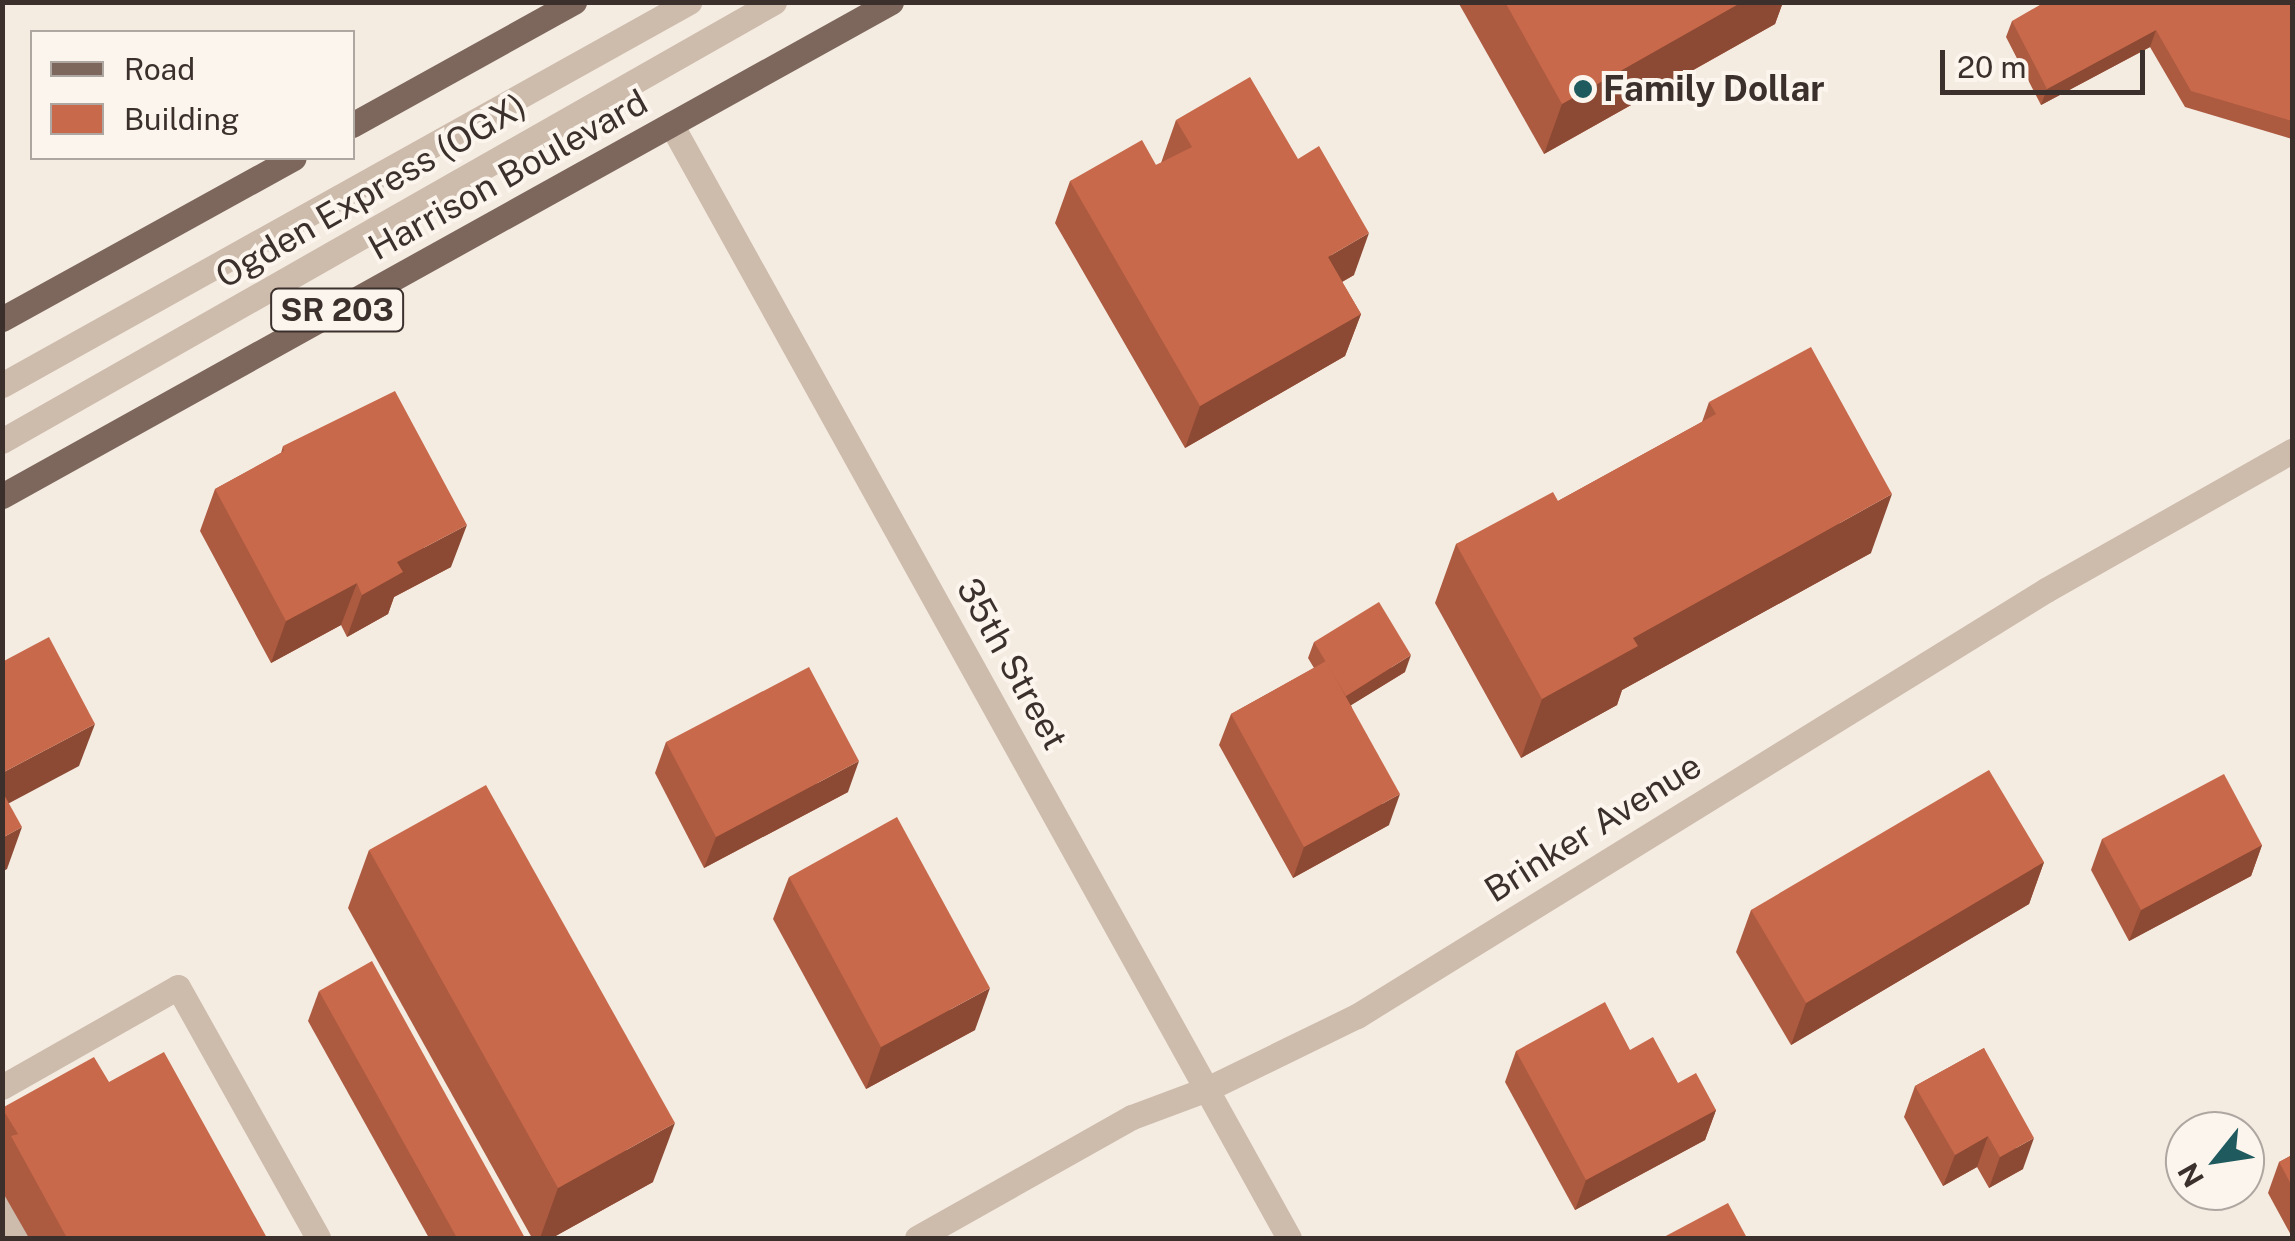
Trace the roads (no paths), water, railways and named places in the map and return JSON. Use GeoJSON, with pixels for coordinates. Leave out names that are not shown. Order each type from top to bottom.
{"type":"FeatureCollection","features":[{"type":"Feature","properties":{"kind":"main road"},"geometry":{"type":"LineString","coordinates":[[355,123],[574,2]]}},
{"type":"Feature","properties":{"kind":"main road","name":"Harrison Boulevard"},"geometry":{"type":"LineString","coordinates":[[2,496],[891,2]]}},
{"type":"Feature","properties":{"kind":"main road"},"geometry":{"type":"LineString","coordinates":[[2,319],[290,160]]}},
{"type":"Feature","properties":{"kind":"street","name":"Ogden Express (OGX)"},"geometry":{"type":"LineString","coordinates":[[2,385],[689,2]]}},
{"type":"Feature","properties":{"kind":"street","name":"Ogden Express (OGX)"},"geometry":{"type":"LineString","coordinates":[[2,441],[774,2]]}},
{"type":"Feature","properties":{"kind":"street","name":"35th Street"},"geometry":{"type":"LineString","coordinates":[[671,124],[1289,1238]]}},
{"type":"Feature","properties":{"kind":"street","name":"Brinker Avenue"},"geometry":{"type":"LineString","coordinates":[[917,1238],[1132,1118],[1207,1089],[1357,1016],[2046,590],[2292,452]]}},
{"type":"Feature","properties":{"kind":"street"},"geometry":{"type":"LineString","coordinates":[[2,1087],[178,988],[318,1238]]}},
{"type":"Feature","properties":{"kind":"street"},"geometry":{"type":"LineString","coordinates":[[2,1208],[20,1238]]}},
{"type":"Feature","properties":{"kind":"place","name":"Family Dollar"},"geometry":{"type":"Point","coordinates":[1583,89]}}]}
